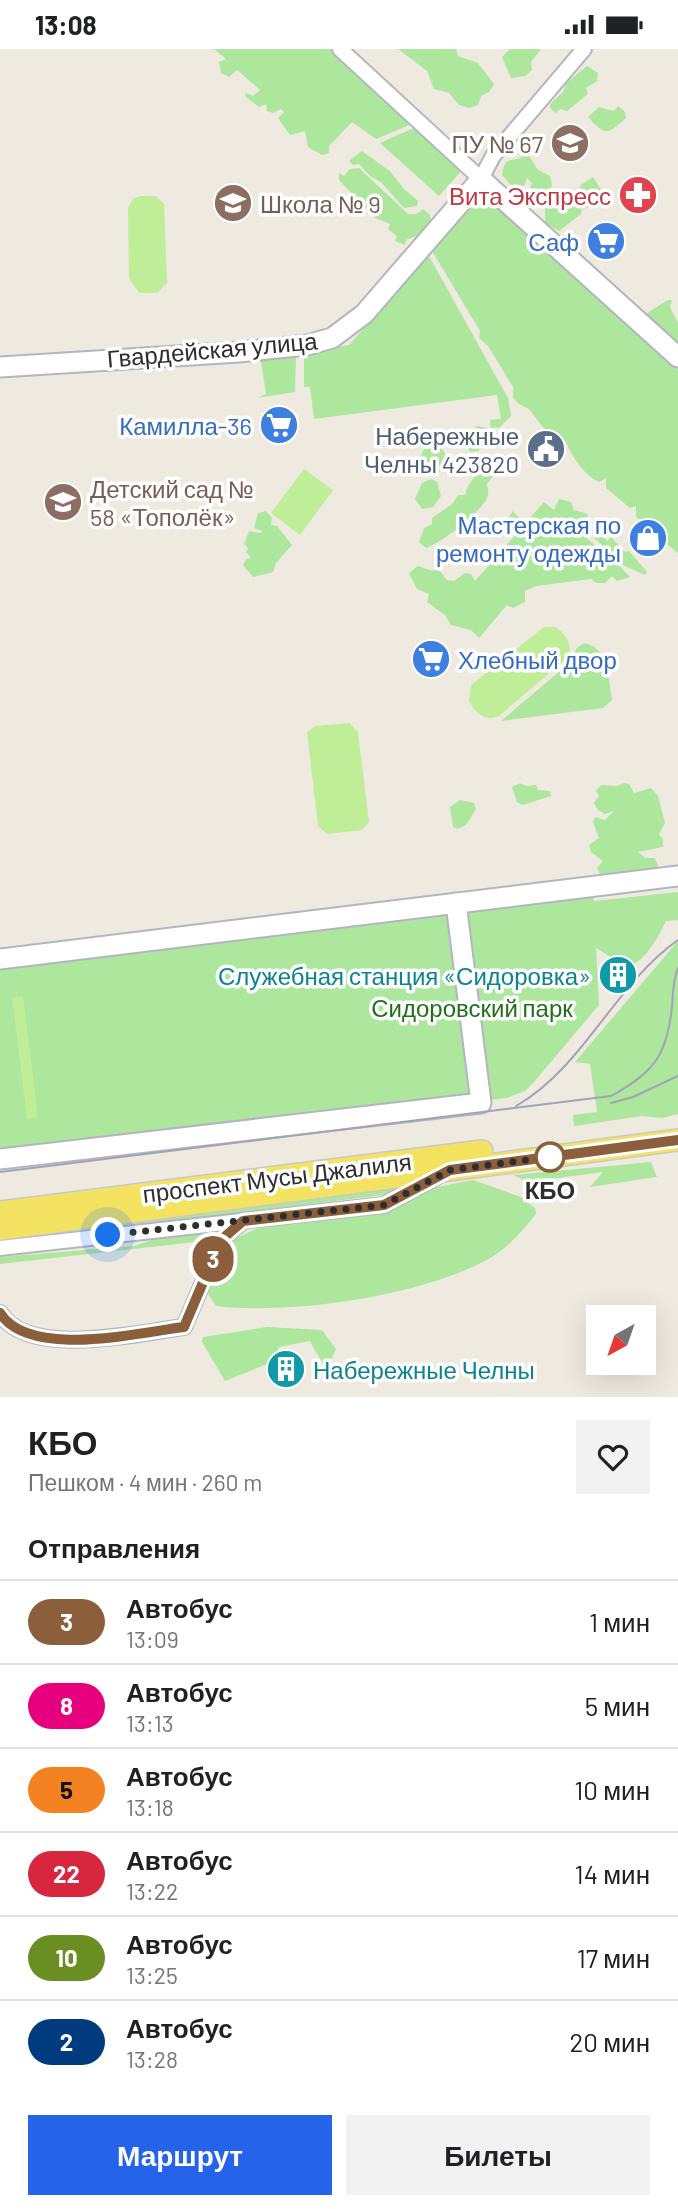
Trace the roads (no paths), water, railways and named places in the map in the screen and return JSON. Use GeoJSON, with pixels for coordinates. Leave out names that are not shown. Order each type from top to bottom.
{"type":"FeatureCollection","features":[{"type":"Feature","properties":{"kind":"main road","name":"проспект Мусы Джалиля"},"geometry":{"type":"LineString","coordinates":[[0,1212],[678,1126]]}},
{"type":"Feature","properties":{"kind":"main road","name":"проспект Мусы Джалиля"},"geometry":{"type":"LineString","coordinates":[[0,1229],[678,1140]]}},
{"type":"Feature","properties":{"kind":"street"},"geometry":{"type":"LineString","coordinates":[[340,49],[678,357]]}},
{"type":"Feature","properties":{"kind":"street"},"geometry":{"type":"LineString","coordinates":[[481,179],[493,156],[584,49]]}},
{"type":"Feature","properties":{"kind":"street","name":"Гвардейская улица"},"geometry":{"type":"LineString","coordinates":[[0,367],[239,352],[307,345],[332,338],[364,314],[481,179]]}},
{"type":"Feature","properties":{"kind":"street"},"geometry":{"type":"LineString","coordinates":[[0,959],[678,876]]}},
{"type":"Feature","properties":{"kind":"street"},"geometry":{"type":"LineString","coordinates":[[0,1159],[481,1103],[456,903]]}},
{"type":"Feature","properties":{"kind":"street"},"geometry":{"type":"LineString","coordinates":[[0,1248],[384,1205],[450,1170]]}},
{"type":"Feature","properties":{"kind":"street"},"geometry":{"type":"LineString","coordinates":[[0,1313],[16,1330],[63,1341],[184,1327],[221,1240],[243,1221]]}},
{"type":"Feature","properties":{"kind":"tram line"},"geometry":{"type":"LineString","coordinates":[[516,1106],[540,1090],[561,1070],[636,979],[678,940]]}},
{"type":"Feature","properties":{"kind":"tram line"},"geometry":{"type":"LineString","coordinates":[[0,1172],[611,1096],[648,1070],[662,1050],[670,1023],[678,968]]}},
{"type":"Feature","properties":{"kind":"tram line"},"geometry":{"type":"LineString","coordinates":[[611,1103],[633,1097],[678,1076]]}},
{"type":"Feature","properties":{"kind":"place","name":"ПУ № 67"},"geometry":{"type":"Point","coordinates":[570,143]}},
{"type":"Feature","properties":{"kind":"place","name":"Вита Экспресс"},"geometry":{"type":"Point","coordinates":[638,195]}},
{"type":"Feature","properties":{"kind":"place","name":"Школа № 9"},"geometry":{"type":"Point","coordinates":[233,203]}},
{"type":"Feature","properties":{"kind":"place","name":"Саф"},"geometry":{"type":"Point","coordinates":[606,241]}},
{"type":"Feature","properties":{"kind":"place","name":"Камилла-36"},"geometry":{"type":"Point","coordinates":[279,425]}},
{"type":"Feature","properties":{"kind":"place","name":"Набережные Челны 423820"},"geometry":{"type":"Point","coordinates":[546,449]}},
{"type":"Feature","properties":{"kind":"place","name":"Детский сад № 58 «Тополёк»"},"geometry":{"type":"Point","coordinates":[63,502]}},
{"type":"Feature","properties":{"kind":"place","name":"Мастерская по ремонту одежды"},"geometry":{"type":"Point","coordinates":[648,538]}},
{"type":"Feature","properties":{"kind":"place","name":"Хлебный двор"},"geometry":{"type":"Point","coordinates":[431,659]}},
{"type":"Feature","properties":{"kind":"place","name":"Служебная станция «Сидоровка»"},"geometry":{"type":"Point","coordinates":[618,975]}},
{"type":"Feature","properties":{"kind":"place","name":"КБО"},"geometry":{"type":"Point","coordinates":[550,1157]}},
{"type":"Feature","properties":{"kind":"place","name":"Набережные Челны"},"geometry":{"type":"Point","coordinates":[286,1369]}},
{"type":"Feature","properties":{"kind":"park label","name":"Сидоровский парк"},"geometry":{"type":"Point","coordinates":[472,1007]}}]}
